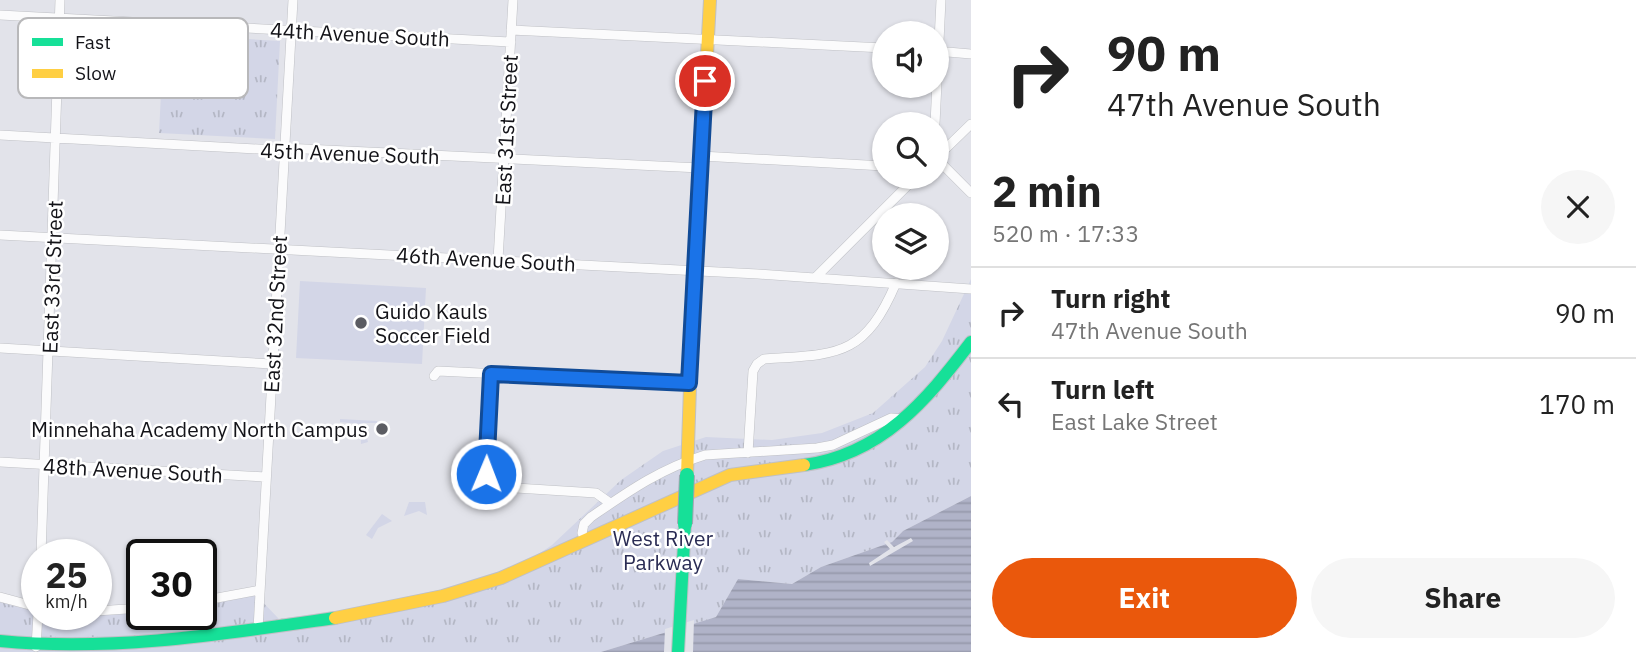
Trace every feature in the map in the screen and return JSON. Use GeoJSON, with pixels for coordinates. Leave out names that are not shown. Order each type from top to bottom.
{"type":"FeatureCollection","features":[{"type":"Feature","properties":{"kind":"street","name":"East 33rd Street"},"geometry":{"type":"LineString","coordinates":[[59,18],[60,0]]}},
{"type":"Feature","properties":{"kind":"street","name":"East 32nd Street"},"geometry":{"type":"LineString","coordinates":[[258,629],[293,0]]}},
{"type":"Feature","properties":{"kind":"street","name":"East 31st Street"},"geometry":{"type":"LineString","coordinates":[[498,260],[513,0]]}},
{"type":"Feature","properties":{"kind":"street"},"geometry":{"type":"LineString","coordinates":[[678,652],[689,383],[710,0]]}},
{"type":"Feature","properties":{"kind":"street"},"geometry":{"type":"LineString","coordinates":[[939,21],[941,0]]}},
{"type":"Feature","properties":{"kind":"street","name":"44th Avenue South"},"geometry":{"type":"LineString","coordinates":[[0,15],[59,18]]}},
{"type":"Feature","properties":{"kind":"street","name":"44th Avenue South"},"geometry":{"type":"LineString","coordinates":[[248,29],[511,42]]}},
{"type":"Feature","properties":{"kind":"street"},"geometry":{"type":"LineString","coordinates":[[511,30],[872,47]]}},
{"type":"Feature","properties":{"kind":"street"},"geometry":{"type":"LineString","coordinates":[[949,52],[971,54]]}},
{"type":"Feature","properties":{"kind":"street","name":"East 33rd Street"},"geometry":{"type":"LineString","coordinates":[[42,539],[56,98]]}},
{"type":"Feature","properties":{"kind":"street"},"geometry":{"type":"LineString","coordinates":[[949,145],[971,124]]}},
{"type":"Feature","properties":{"kind":"street","name":"45th Avenue South"},"geometry":{"type":"LineString","coordinates":[[0,135],[505,160],[872,166]]}},
{"type":"Feature","properties":{"kind":"street"},"geometry":{"type":"LineString","coordinates":[[949,171],[971,192]]}},
{"type":"Feature","properties":{"kind":"street"},"geometry":{"type":"LineString","coordinates":[[815,278],[904,189]]}},
{"type":"Feature","properties":{"kind":"street","name":"46th Avenue South"},"geometry":{"type":"LineString","coordinates":[[0,235],[498,260],[971,289]]}},
{"type":"Feature","properties":{"kind":"street"},"geometry":{"type":"LineString","coordinates":[[748,453],[753,371],[757,364],[764,359],[827,355],[863,338],[874,326],[896,283]]}},
{"type":"Feature","properties":{"kind":"street"},"geometry":{"type":"LineString","coordinates":[[0,641],[36,647],[107,650],[336,618],[443,596],[497,579],[730,475],[761,468],[822,462],[867,447],[902,419],[943,380],[971,342]]}},
{"type":"Feature","properties":{"kind":"street"},"geometry":{"type":"LineString","coordinates":[[0,348],[272,364]]}},
{"type":"Feature","properties":{"kind":"street"},"geometry":{"type":"LineString","coordinates":[[434,376],[438,371],[689,383]]}},
{"type":"Feature","properties":{"kind":"street"},"geometry":{"type":"LineString","coordinates":[[491,374],[485,467],[489,480],[501,487],[596,493],[610,503]]}},
{"type":"Feature","properties":{"kind":"street"},"geometry":{"type":"LineString","coordinates":[[585,539],[582,533],[584,524],[610,503],[656,474],[687,468],[705,455],[833,445],[891,418],[902,419]]}},
{"type":"Feature","properties":{"kind":"street"},"geometry":{"type":"LineString","coordinates":[[833,445],[848,454]]}},
{"type":"Feature","properties":{"kind":"street","name":"48th Avenue South"},"geometry":{"type":"LineString","coordinates":[[0,462],[265,477]]}},
{"type":"Feature","properties":{"kind":"street"},"geometry":{"type":"LineString","coordinates":[[217,598],[260,590]]}},
{"type":"Feature","properties":{"kind":"street"},"geometry":{"type":"LineString","coordinates":[[0,597],[21,603]]}},
{"type":"Feature","properties":{"kind":"street"},"geometry":{"type":"LineString","coordinates":[[36,647],[37,630]]}},
{"type":"Feature","properties":{"kind":"green space"},"geometry":{"type":"Polygon","coordinates":[[[248,39],[280,41],[275,139],[159,133],[161,98],[248,98],[248,39]]]}},
{"type":"Feature","properties":{"kind":"green space","name":"West River Parkway"},"geometry":{"type":"Polygon","coordinates":[[[971,279],[971,496],[903,531],[892,542],[821,567],[792,584],[738,579],[716,617],[601,652],[0,652],[0,602],[21,608],[21,630],[112,630],[112,614],[126,614],[126,630],[217,630],[217,602],[255,594],[279,619],[342,611],[493,576],[528,561],[552,545],[621,480],[663,451],[706,437],[772,440],[822,433],[873,413],[925,367],[942,341],[971,279]]]}},
{"type":"Feature","properties":{"kind":"green space","name":"Guido Kauls Soccer Field"},"geometry":{"type":"Polygon","coordinates":[[[300,281],[426,288],[422,364],[296,358],[300,281]]]}},
{"type":"Feature","properties":{"kind":"green space"},"geometry":{"type":"Polygon","coordinates":[[[340,419],[377,423],[363,423],[368,442],[361,444],[360,424],[340,422],[340,419]]]}},
{"type":"Feature","properties":{"kind":"green space"},"geometry":{"type":"Polygon","coordinates":[[[409,502],[425,502],[427,515],[419,511],[404,516],[409,502]]]}},
{"type":"Feature","properties":{"kind":"green space"},"geometry":{"type":"Polygon","coordinates":[[[382,514],[392,521],[378,528],[372,539],[366,535],[382,514]]]}},
{"type":"Feature","properties":{"kind":"shaded area"},"geometry":{"type":"Polygon","coordinates":[[[971,496],[971,652],[601,652],[716,617],[738,579],[792,584],[821,567],[892,542],[903,531],[971,496]]]}},
{"type":"Feature","properties":{"kind":"pier"},"geometry":{"type":"Polygon","coordinates":[[[911,538],[913,541],[870,566],[869,563],[890,549],[884,542],[887,540],[894,547],[911,538]]]}},
{"type":"Feature","properties":{"kind":"pier"},"geometry":{"type":"Polygon","coordinates":[[[694,620],[693,652],[664,652],[665,629],[694,620]]]}},
{"type":"Feature","properties":{"kind":"traffic: fast"},"geometry":{"type":"LineString","coordinates":[[804,465],[832,459],[857,449],[900,422],[937,385],[971,342]]}},
{"type":"Feature","properties":{"kind":"traffic: fast"},"geometry":{"type":"LineString","coordinates":[[685,524],[687,475]]}},
{"type":"Feature","properties":{"kind":"traffic: fast"},"geometry":{"type":"LineString","coordinates":[[678,652],[685,524]]}},
{"type":"Feature","properties":{"kind":"traffic: fast"},"geometry":{"type":"LineString","coordinates":[[0,641],[42,644],[126,643],[335,618]]}},
{"type":"Feature","properties":{"kind":"traffic: slow"},"geometry":{"type":"LineString","coordinates":[[687,475],[692,328],[710,0]]}},
{"type":"Feature","properties":{"kind":"traffic: slow"},"geometry":{"type":"LineString","coordinates":[[335,618],[443,596],[501,578],[730,475],[804,465]]}},
{"type":"Feature","properties":{"kind":"place","name":"Guido Kauls Soccer Field"},"geometry":{"type":"Point","coordinates":[361,323]}},
{"type":"Feature","properties":{"kind":"place","name":"Minnehaha Academy North Campus"},"geometry":{"type":"Point","coordinates":[382,429]}},
{"type":"Feature","properties":{"kind":"route"},"geometry":{"type":"LineString","coordinates":[[486,474],[491,374],[689,383],[705,81]]}}]}
